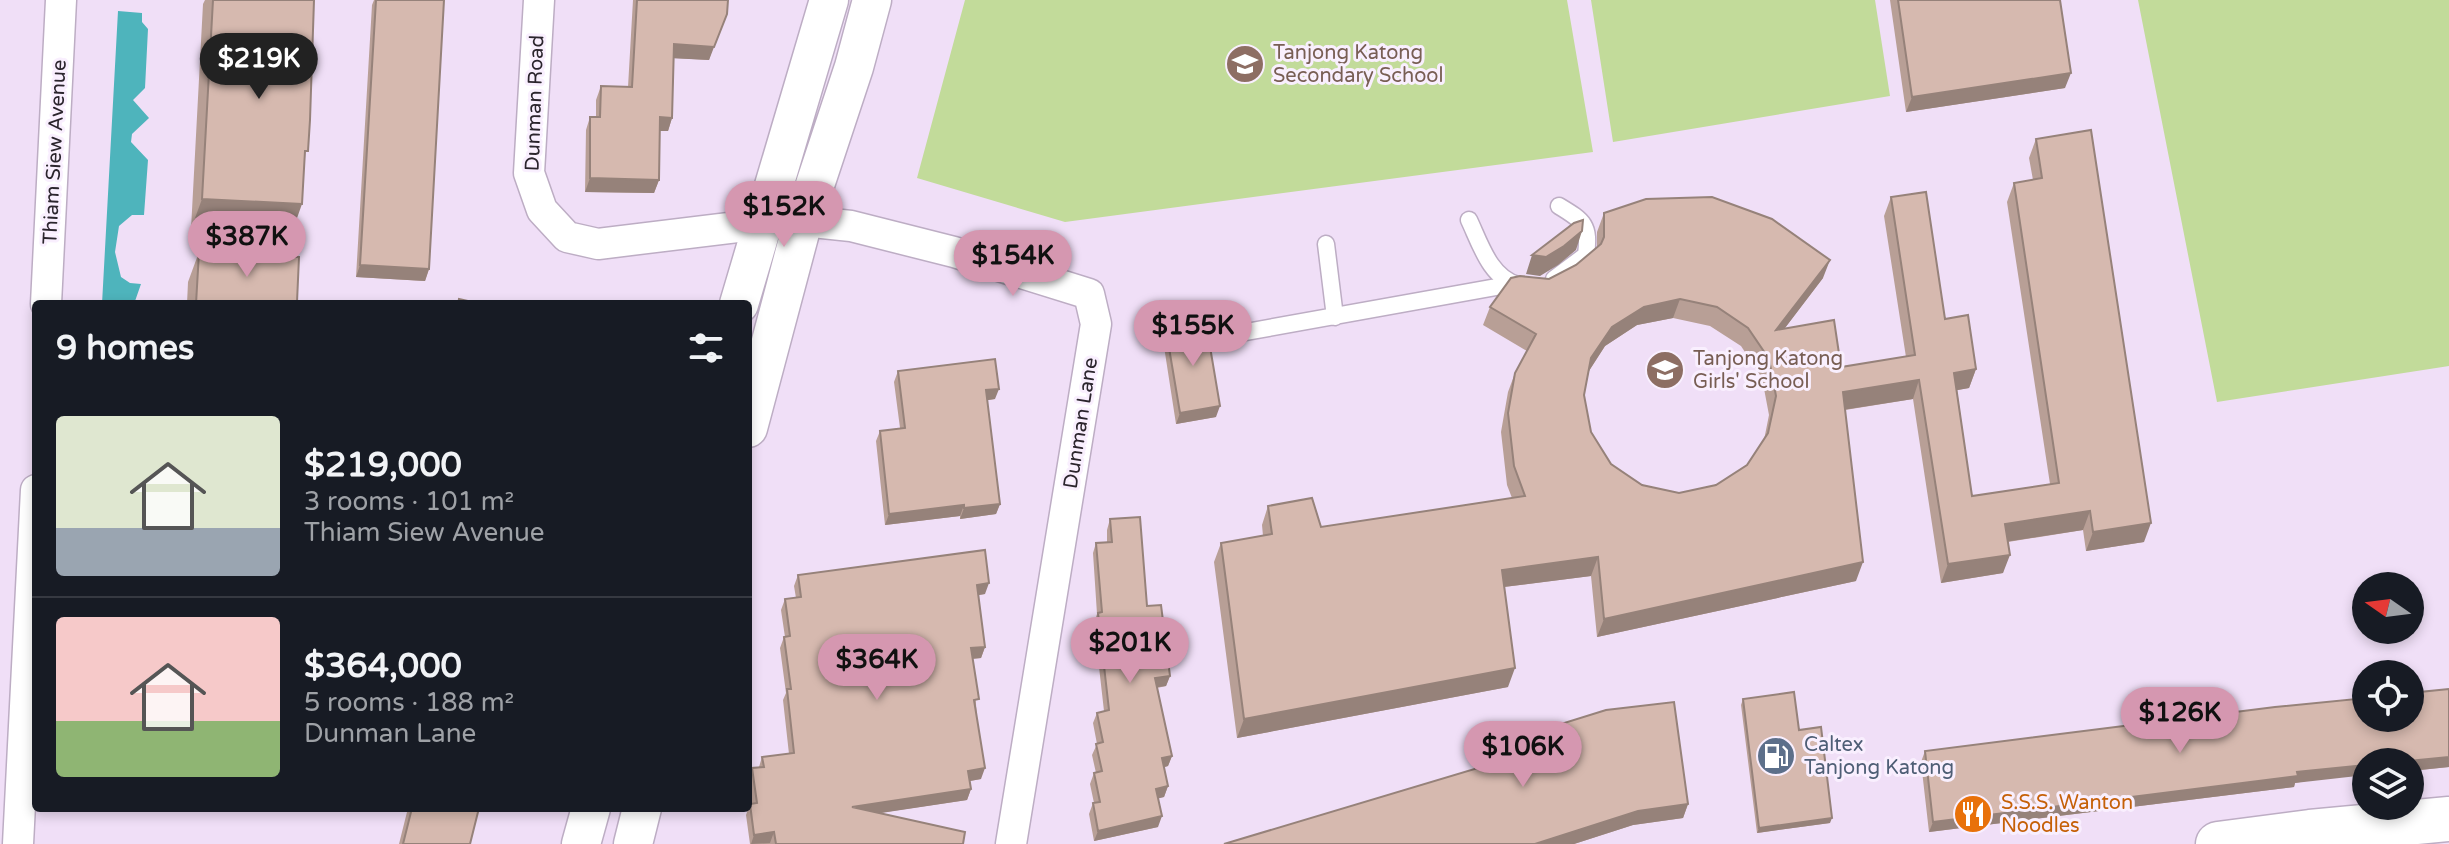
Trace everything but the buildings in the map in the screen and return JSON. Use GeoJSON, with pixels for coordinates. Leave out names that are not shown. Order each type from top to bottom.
{"type":"FeatureCollection","features":[{"type":"Feature","properties":{"kind":"main road"},"geometry":{"type":"LineString","coordinates":[[2218,844],[2449,819]]}},
{"type":"Feature","properties":{"kind":"street","name":"Thiam Siew Avenue"},"geometry":{"type":"LineString","coordinates":[[46,300],[61,0]]}},
{"type":"Feature","properties":{"kind":"street","name":"Dunman Road"},"geometry":{"type":"LineString","coordinates":[[539,0],[529,173],[542,210],[567,237],[598,244],[803,221]]}},
{"type":"Feature","properties":{"kind":"street"},"geometry":{"type":"LineString","coordinates":[[740,300],[829,0]]}},
{"type":"Feature","properties":{"kind":"street"},"geometry":{"type":"LineString","coordinates":[[752,413],[803,221],[854,67],[872,0]]}},
{"type":"Feature","properties":{"kind":"street","name":"Dunman Lane"},"geometry":{"type":"LineString","coordinates":[[803,221],[851,226],[954,252],[1089,294],[1096,324],[1011,844]]}},
{"type":"Feature","properties":{"kind":"street"},"geometry":{"type":"LineString","coordinates":[[18,844],[32,569]]}},
{"type":"Feature","properties":{"kind":"street"},"geometry":{"type":"LineString","coordinates":[[581,844],[590,812]]}},
{"type":"Feature","properties":{"kind":"street"},"geometry":{"type":"LineString","coordinates":[[633,844],[641,812]]}},
{"type":"Feature","properties":{"kind":"lane"},"geometry":{"type":"LineString","coordinates":[[1235,334],[1513,284],[1542,287],[1564,274],[1586,255],[1588,235],[1579,218],[1559,206]]}},
{"type":"Feature","properties":{"kind":"lane"},"geometry":{"type":"LineString","coordinates":[[1469,220],[1494,270],[1513,284]]}},
{"type":"Feature","properties":{"kind":"lane"},"geometry":{"type":"LineString","coordinates":[[1326,244],[1335,317]]}},
{"type":"Feature","properties":{"kind":"green space","name":"Tanjong Katong Secondary School"},"geometry":{"type":"Polygon","coordinates":[[[965,0],[1567,0],[1593,152],[1065,222],[917,178],[965,0]]]}},
{"type":"Feature","properties":{"kind":"green space"},"geometry":{"type":"Polygon","coordinates":[[[1591,0],[1875,0],[1890,96],[1613,142],[1591,0]]]}},
{"type":"Feature","properties":{"kind":"green space"},"geometry":{"type":"Polygon","coordinates":[[[2138,0],[2449,0],[2449,366],[2217,402],[2138,0]]]}},
{"type":"Feature","properties":{"kind":"water"},"geometry":{"type":"Polygon","coordinates":[[[118,11],[142,13],[142,22],[148,29],[145,88],[133,100],[149,118],[132,134],[131,142],[148,160],[144,215],[132,215],[119,226],[115,252],[121,277],[130,283],[141,284],[135,300],[102,300],[118,11]]]}},
{"type":"Feature","properties":{"kind":"place","name":"Tanjong Katong Secondary School"},"geometry":{"type":"Point","coordinates":[1245,64]}},
{"type":"Feature","properties":{"kind":"place","name":"Tanjong Katong Girls' School"},"geometry":{"type":"Point","coordinates":[1665,370]}},
{"type":"Feature","properties":{"kind":"place","name":"Caltex Tanjong Katong"},"geometry":{"type":"Point","coordinates":[1776,756]}},
{"type":"Feature","properties":{"kind":"place","name":"S.S.S. Wanton Noodles"},"geometry":{"type":"Point","coordinates":[1973,814]}}]}
